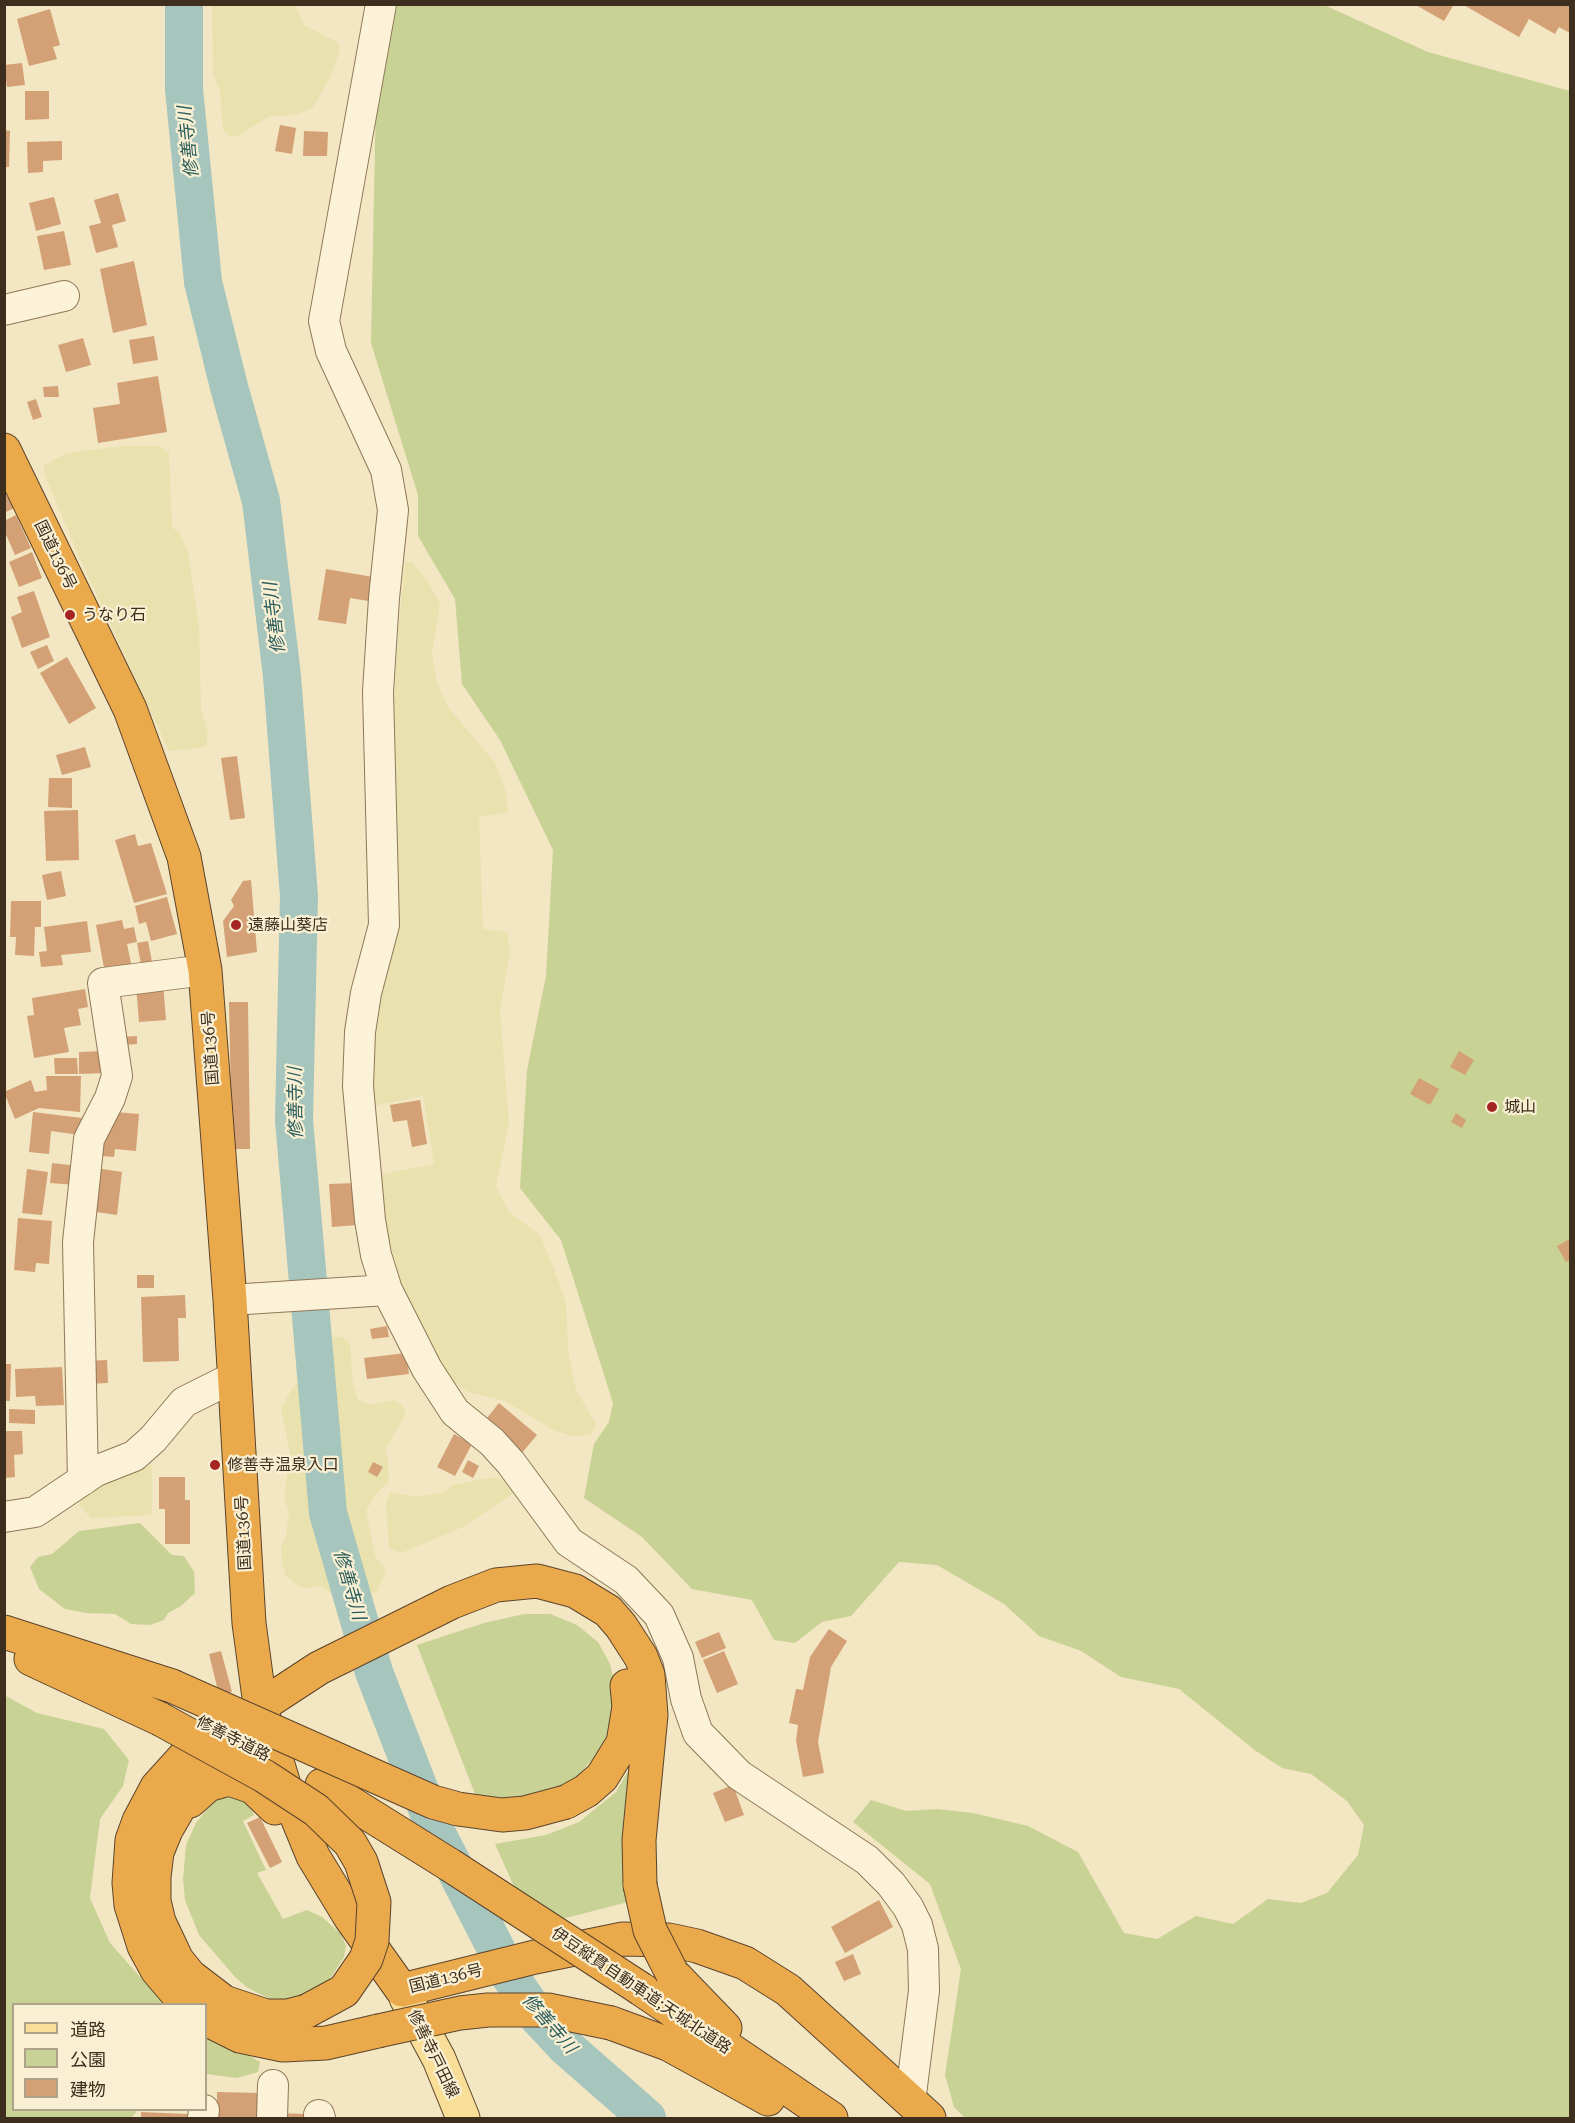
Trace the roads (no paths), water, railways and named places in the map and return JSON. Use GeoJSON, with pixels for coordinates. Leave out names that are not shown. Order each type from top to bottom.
{"type":"FeatureCollection","features":[{"type":"Feature","properties":{"kind":"highway","name":"国道136号"},"geometry":{"type":"LineString","coordinates":[[4,450],[130,709],[184,857],[205,970],[240,1299],[234,1377],[249,1623],[260,1705],[285,1788],[314,1856],[350,1917],[402,1990],[535,1957],[633,1938],[669,1940],[722,1953],[767,1975],[788,1990],[919,2110]]}},
{"type":"Feature","properties":{"kind":"highway"},"geometry":{"type":"LineString","coordinates":[[185,2003],[157,1971],[137,1925],[129,1883],[132,1840],[147,1803],[171,1770],[186,1755],[260,1705],[402,1633],[474,1593],[517,1581],[556,1584],[592,1599],[621,1626],[641,1657],[648,1675],[650,1739],[639,1840],[640,1886],[650,1930],[672,1973],[731,2034],[845,2118]]}},
{"type":"Feature","properties":{"kind":"highway"},"geometry":{"type":"LineString","coordinates":[[4,1648],[166,1703],[433,1802],[458,1809],[502,1815],[535,1811],[566,1802],[586,1791],[602,1777],[623,1743],[630,1707],[622,1668],[603,1633],[570,1610],[532,1601],[499,1603],[470,1610],[402,1633]]}},
{"type":"Feature","properties":{"kind":"highway"},"geometry":{"type":"LineString","coordinates":[[4,1632],[166,1703],[264,1776],[316,1810],[336,1827],[361,1862],[374,1902],[372,1941],[366,1959],[344,1991],[307,2012],[288,2016],[266,2016],[244,2010],[207,1990],[177,1960],[159,1922],[154,1901],[157,1852],[166,1830],[191,1787],[260,1705]]}},
{"type":"Feature","properties":{"kind":"highway","name":"修善寺道路"},"geometry":{"type":"LineString","coordinates":[[4,1638],[166,1703],[321,1785],[450,1865]]}},
{"type":"Feature","properties":{"kind":"highway"},"geometry":{"type":"LineString","coordinates":[[166,1830],[208,1785],[230,1779],[253,1787],[262,1794],[314,1856]]}},
{"type":"Feature","properties":{"kind":"highway","name":"伊豆縦貫自動車道;天城北道路"},"geometry":{"type":"LineString","coordinates":[[450,1865],[640,1989],[831,2118]]}},
{"type":"Feature","properties":{"kind":"highway"},"geometry":{"type":"LineString","coordinates":[[207,2020],[240,2036],[283,2045],[326,2043],[460,2013],[488,2010],[548,2010],[611,2023],[668,2044],[804,2118]]}},
{"type":"Feature","properties":{"kind":"main road","name":"修善寺戸田線"},"geometry":{"type":"LineString","coordinates":[[402,1990],[439,2059],[463,2118]]}},
{"type":"Feature","properties":{"kind":"street"},"geometry":{"type":"LineString","coordinates":[[381,4],[324,321],[331,351],[386,470],[393,510],[378,692],[384,925],[366,993],[360,1032],[358,1086],[370,1220],[376,1255],[387,1290],[427,1369],[455,1412],[492,1442],[511,1463],[569,1542],[626,1580],[659,1616],[678,1658],[693,1722],[713,1751],[739,1775],[867,1860],[891,1884],[908,1907],[923,1949],[924,1992],[919,2110]]}},
{"type":"Feature","properties":{"kind":"street"},"geometry":{"type":"LineString","coordinates":[[4,310],[64,296]]}},
{"type":"Feature","properties":{"kind":"street"},"geometry":{"type":"LineString","coordinates":[[83,1480],[78,1242],[89,1138],[110,1098],[117,1076],[103,983],[205,970]]}},
{"type":"Feature","properties":{"kind":"street"},"geometry":{"type":"LineString","coordinates":[[240,1299],[387,1290]]}},
{"type":"Feature","properties":{"kind":"street"},"geometry":{"type":"LineString","coordinates":[[4,1517],[35,1512],[107,1465],[134,1456],[149,1444],[184,1402],[234,1377]]}},
{"type":"Feature","properties":{"kind":"street"},"geometry":{"type":"LineString","coordinates":[[272,2118],[273,2085]]}},
{"type":"Feature","properties":{"kind":"waterway","name":"修善寺川"},"geometry":{"type":"LineString","coordinates":[[184,4],[184,89],[203,282],[261,501],[282,676],[299,896],[294,1120],[328,1513],[374,1672],[436,1832],[510,1976],[538,2017],[566,2047],[647,2118]]}},
{"type":"Feature","properties":{"kind":"place","name":"うなり石"},"geometry":{"type":"Point","coordinates":[70,615]}},
{"type":"Feature","properties":{"kind":"place","name":"遠藤山葵店"},"geometry":{"type":"Point","coordinates":[236,925]}},
{"type":"Feature","properties":{"kind":"place","name":"城山"},"geometry":{"type":"Point","coordinates":[1492,1107]}},
{"type":"Feature","properties":{"kind":"place","name":"修善寺温泉入口"},"geometry":{"type":"Point","coordinates":[215,1465]}}]}
